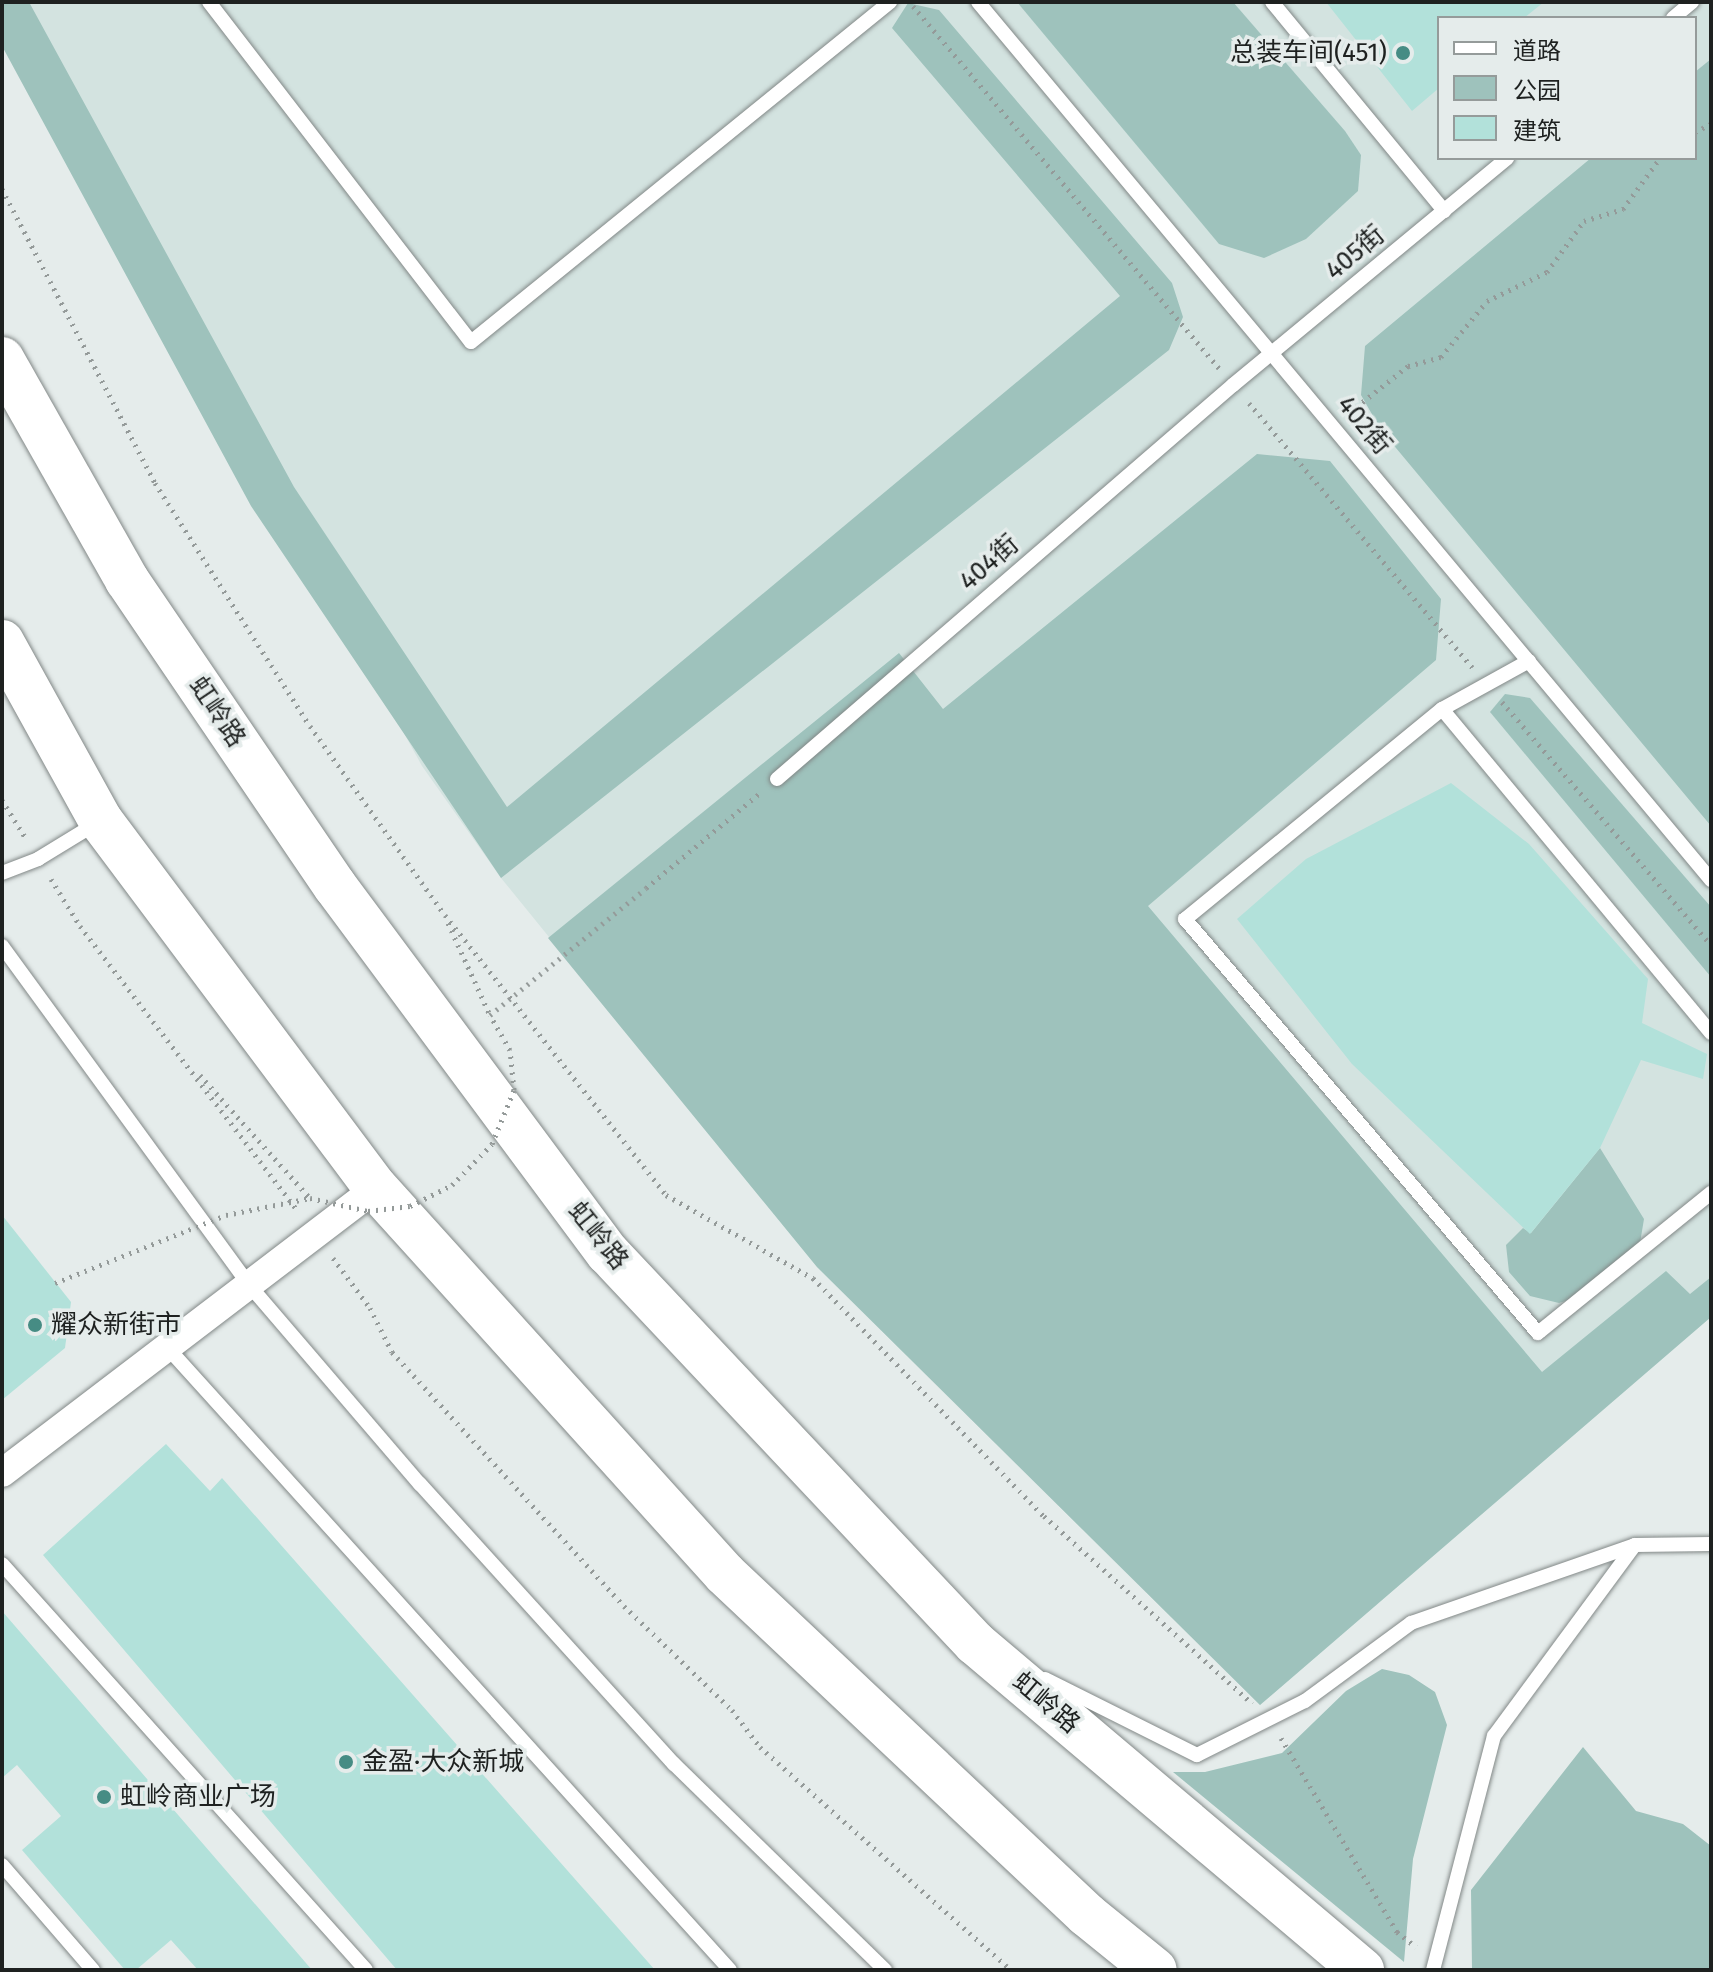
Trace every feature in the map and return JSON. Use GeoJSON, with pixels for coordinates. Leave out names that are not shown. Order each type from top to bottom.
{"type":"FeatureCollection","features":[{"type":"Feature","properties":{"kind":"main road","name":"虹岭路"},"geometry":{"type":"LineString","coordinates":[[2,359],[127,580],[335,886],[599,1240],[975,1643],[1362,1970]]}},
{"type":"Feature","properties":{"kind":"main road"},"geometry":{"type":"LineString","coordinates":[[2,642],[101,821],[376,1188],[725,1574],[1087,1915],[1155,1970]]}},
{"type":"Feature","properties":{"kind":"street"},"geometry":{"type":"LineString","coordinates":[[2,1473],[376,1188]]}},
{"type":"Feature","properties":{"kind":"lane"},"geometry":{"type":"LineString","coordinates":[[209,2],[471,342],[890,2]]}},
{"type":"Feature","properties":{"kind":"lane","name":"402街"},"geometry":{"type":"LineString","coordinates":[[978,2],[1711,880]]}},
{"type":"Feature","properties":{"kind":"lane"},"geometry":{"type":"LineString","coordinates":[[1272,2],[1444,211]]}},
{"type":"Feature","properties":{"kind":"lane"},"geometry":{"type":"LineString","coordinates":[[1675,16],[1692,2]]}},
{"type":"Feature","properties":{"kind":"lane","name":"405街"},"geometry":{"type":"LineString","coordinates":[[1233,385],[1505,160]]}},
{"type":"Feature","properties":{"kind":"lane","name":"404街"},"geometry":{"type":"LineString","coordinates":[[777,779],[1233,385]]}},
{"type":"Feature","properties":{"kind":"lane"},"geometry":{"type":"LineString","coordinates":[[1529,661],[1442,709],[1185,919],[1538,1333],[1711,1193]]}},
{"type":"Feature","properties":{"kind":"lane"},"geometry":{"type":"LineString","coordinates":[[1442,709],[1711,1033]]}},
{"type":"Feature","properties":{"kind":"lane"},"geometry":{"type":"LineString","coordinates":[[2,873],[38,859],[101,821]]}},
{"type":"Feature","properties":{"kind":"lane"},"geometry":{"type":"LineString","coordinates":[[2,946],[250,1286],[420,1484],[674,1764],[885,1970]]}},
{"type":"Feature","properties":{"kind":"lane"},"geometry":{"type":"LineString","coordinates":[[166,1346],[730,1970]]}},
{"type":"Feature","properties":{"kind":"lane"},"geometry":{"type":"LineString","coordinates":[[975,1643],[1197,1755],[1305,1701],[1411,1623],[1635,1545],[1711,1544]]}},
{"type":"Feature","properties":{"kind":"lane"},"geometry":{"type":"LineString","coordinates":[[1432,1964],[1494,1736],[1635,1545]]}},
{"type":"Feature","properties":{"kind":"lane"},"geometry":{"type":"LineString","coordinates":[[2,1564],[366,1970]]}},
{"type":"Feature","properties":{"kind":"lane"},"geometry":{"type":"LineString","coordinates":[[2,1865],[93,1970]]}},
{"type":"Feature","properties":{"kind":"path"},"geometry":{"type":"LineString","coordinates":[[910,2],[1711,945]]}},
{"type":"Feature","properties":{"kind":"path"},"geometry":{"type":"LineString","coordinates":[[1334,425],[1408,366],[1441,357],[1487,301],[1547,272],[1584,221],[1623,209],[1659,160]]}},
{"type":"Feature","properties":{"kind":"path"},"geometry":{"type":"LineString","coordinates":[[2,189],[155,483],[310,726],[445,915],[666,1195],[813,1278],[1044,1516],[1269,1719],[1397,1932],[1432,1964]]}},
{"type":"Feature","properties":{"kind":"path"},"geometry":{"type":"LineString","coordinates":[[490,1015],[777,779]]}},
{"type":"Feature","properties":{"kind":"path"},"geometry":{"type":"LineString","coordinates":[[2,800],[80,926],[178,1051],[370,1308],[392,1352],[624,1606],[732,1710],[760,1747],[1011,1970]]}},
{"type":"Feature","properties":{"kind":"path"},"geometry":{"type":"LineString","coordinates":[[55,1283],[226,1215],[310,1198],[368,1211],[410,1206],[452,1185],[492,1144],[514,1090],[510,1050],[490,1015],[445,915]]}},
{"type":"Feature","properties":{"kind":"path"},"geometry":{"type":"LineString","coordinates":[[178,1051],[310,1198]]}},
{"type":"Feature","properties":{"kind":"shaded area"},"geometry":{"type":"Polygon","coordinates":[[[2,2],[1711,2],[1711,1317],[1260,1705],[817,1267],[501,878],[422,766],[2,2]]]}},
{"type":"Feature","properties":{"kind":"green space"},"geometry":{"type":"Polygon","coordinates":[[[2,2],[29,2],[294,487],[507,807],[1120,296],[892,28],[908,3],[939,10],[1172,283],[1183,317],[1169,350],[501,878],[251,506],[2,46],[2,2]]]}},
{"type":"Feature","properties":{"kind":"green space"},"geometry":{"type":"Polygon","coordinates":[[[1017,2],[1233,2],[1345,131],[1361,155],[1358,191],[1306,239],[1264,258],[1219,244],[1017,2]]]}},
{"type":"Feature","properties":{"kind":"green space"},"geometry":{"type":"Polygon","coordinates":[[[1711,59],[1711,826],[1381,430],[1361,395],[1365,346],[1589,160],[1697,160],[1697,70],[1711,59]]]}},
{"type":"Feature","properties":{"kind":"green space"},"geometry":{"type":"Polygon","coordinates":[[[1257,454],[1330,461],[1441,599],[1436,660],[1148,906],[1542,1372],[1666,1271],[1690,1294],[1711,1277],[1711,1317],[1260,1705],[817,1267],[548,938],[899,653],[943,709],[1257,454]]]}},
{"type":"Feature","properties":{"kind":"green space"},"geometry":{"type":"Polygon","coordinates":[[[1505,694],[1530,698],[1711,907],[1711,977],[1490,712],[1505,694]]]}},
{"type":"Feature","properties":{"kind":"green space"},"geometry":{"type":"Polygon","coordinates":[[[1600,1148],[1644,1219],[1639,1249],[1588,1294],[1559,1303],[1530,1296],[1509,1272],[1506,1245],[1523,1228],[1531,1233],[1600,1148]]]}},
{"type":"Feature","properties":{"kind":"green space"},"geometry":{"type":"Polygon","coordinates":[[[1382,1669],[1409,1675],[1435,1692],[1447,1725],[1413,1859],[1404,1962],[1173,1772],[1205,1772],[1282,1753],[1346,1691],[1382,1669]]]}},
{"type":"Feature","properties":{"kind":"green space"},"geometry":{"type":"Polygon","coordinates":[[[1583,1747],[1636,1811],[1683,1824],[1711,1846],[1711,1970],[1472,1970],[1471,1890],[1583,1747]]]}},
{"type":"Feature","properties":{"kind":"building","name":"总装车间(451)"},"geometry":{"type":"Polygon","coordinates":[[[1326,2],[1544,2],[1526,16],[1437,16],[1437,90],[1412,111],[1326,2]]]}},
{"type":"Feature","properties":{"kind":"building"},"geometry":{"type":"Polygon","coordinates":[[[1451,783],[1529,844],[1648,979],[1642,1023],[1707,1054],[1703,1079],[1641,1060],[1600,1148],[1530,1234],[1352,1064],[1237,919],[1306,859],[1451,783]]]}},
{"type":"Feature","properties":{"kind":"building","name":"耀众新街市"},"geometry":{"type":"Polygon","coordinates":[[[2,1215],[71,1302],[65,1348],[2,1400],[2,1215]]]}},
{"type":"Feature","properties":{"kind":"building","name":"金盈·大众新城"},"geometry":{"type":"Polygon","coordinates":[[[166,1444],[210,1491],[222,1478],[655,1970],[397,1970],[43,1555],[166,1444]]]}},
{"type":"Feature","properties":{"kind":"building","name":"虹岭商业广场"},"geometry":{"type":"Polygon","coordinates":[[[2,1611],[312,1970],[198,1970],[171,1940],[136,1970],[125,1970],[22,1850],[61,1816],[17,1765],[2,1778],[2,1611]]]}},
{"type":"Feature","properties":{"kind":"place","name":"总装车间(451)"},"geometry":{"type":"Point","coordinates":[1403,53]}},
{"type":"Feature","properties":{"kind":"place","name":"耀众新街市"},"geometry":{"type":"Point","coordinates":[35,1325]}},
{"type":"Feature","properties":{"kind":"place","name":"金盈·大众新城"},"geometry":{"type":"Point","coordinates":[346,1762]}},
{"type":"Feature","properties":{"kind":"place","name":"虹岭商业广场"},"geometry":{"type":"Point","coordinates":[104,1797]}}]}
